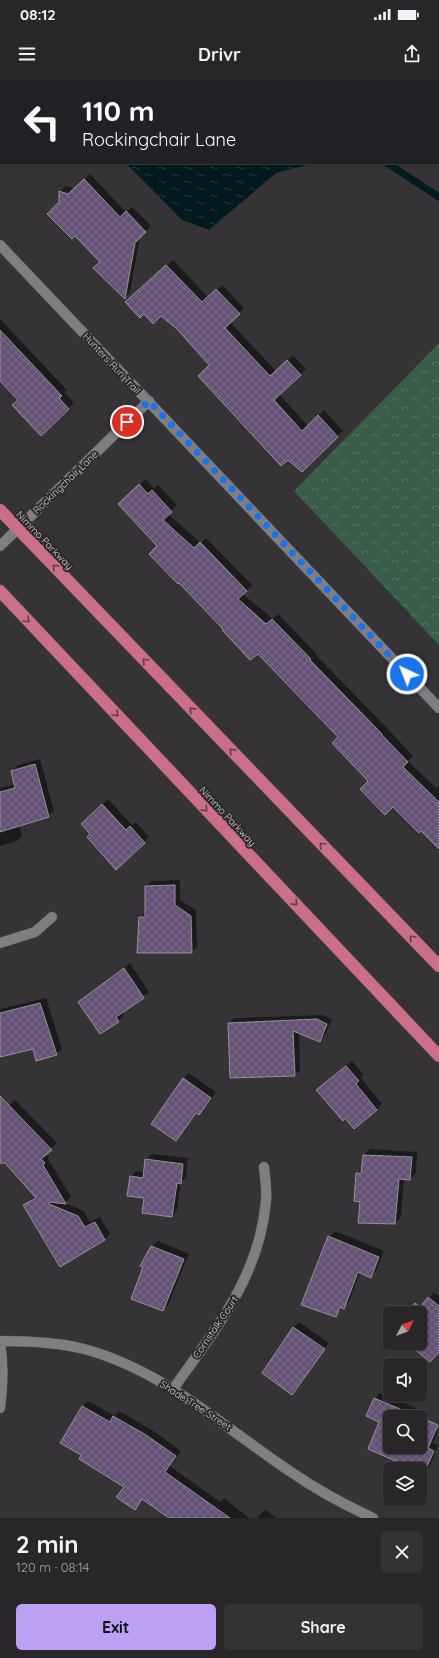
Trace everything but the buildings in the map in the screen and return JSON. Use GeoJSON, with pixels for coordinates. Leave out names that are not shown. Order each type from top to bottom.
{"type":"FeatureCollection","features":[{"type":"Feature","properties":{"kind":"highway","name":"Nimmo Parkway"},"geometry":{"type":"LineString","coordinates":[[0,510],[439,966]]}},
{"type":"Feature","properties":{"kind":"highway","name":"Nimmo Parkway"},"geometry":{"type":"LineString","coordinates":[[0,592],[439,1056]]}},
{"type":"Feature","properties":{"kind":"street","name":"Hunters Run Trail"},"geometry":{"type":"LineString","coordinates":[[0,245],[439,708]]}},
{"type":"Feature","properties":{"kind":"street","name":"Rockingchair Lane"},"geometry":{"type":"LineString","coordinates":[[0,546],[149,401]]}},
{"type":"Feature","properties":{"kind":"street"},"geometry":{"type":"LineString","coordinates":[[0,943],[35,932],[52,917]]}},
{"type":"Feature","properties":{"kind":"street","name":"Cornstalk Court"},"geometry":{"type":"LineString","coordinates":[[173,1389],[231,1307],[249,1271],[263,1226],[266,1199],[264,1167]]}},
{"type":"Feature","properties":{"kind":"street"},"geometry":{"type":"LineString","coordinates":[[0,1341],[4,1360],[4,1381],[0,1408]]}},
{"type":"Feature","properties":{"kind":"street","name":"Shade Tree Street"},"geometry":{"type":"LineString","coordinates":[[0,1341],[37,1342],[84,1349],[128,1365],[173,1389],[232,1428],[291,1472],[351,1508],[373,1518]]}},
{"type":"Feature","properties":{"kind":"green space"},"geometry":{"type":"Polygon","coordinates":[[[439,343],[439,645],[294,491],[439,343]]]}},
{"type":"Feature","properties":{"kind":"water"},"geometry":{"type":"Polygon","coordinates":[[[127,164],[311,164],[276,173],[209,230],[182,220],[127,164]]]}},
{"type":"Feature","properties":{"kind":"waterway"},"geometry":{"type":"LineString","coordinates":[[389,164],[439,197]]}},
{"type":"Feature","properties":{"kind":"route"},"geometry":{"type":"LineString","coordinates":[[127,422],[149,401],[407,674]]}}]}
